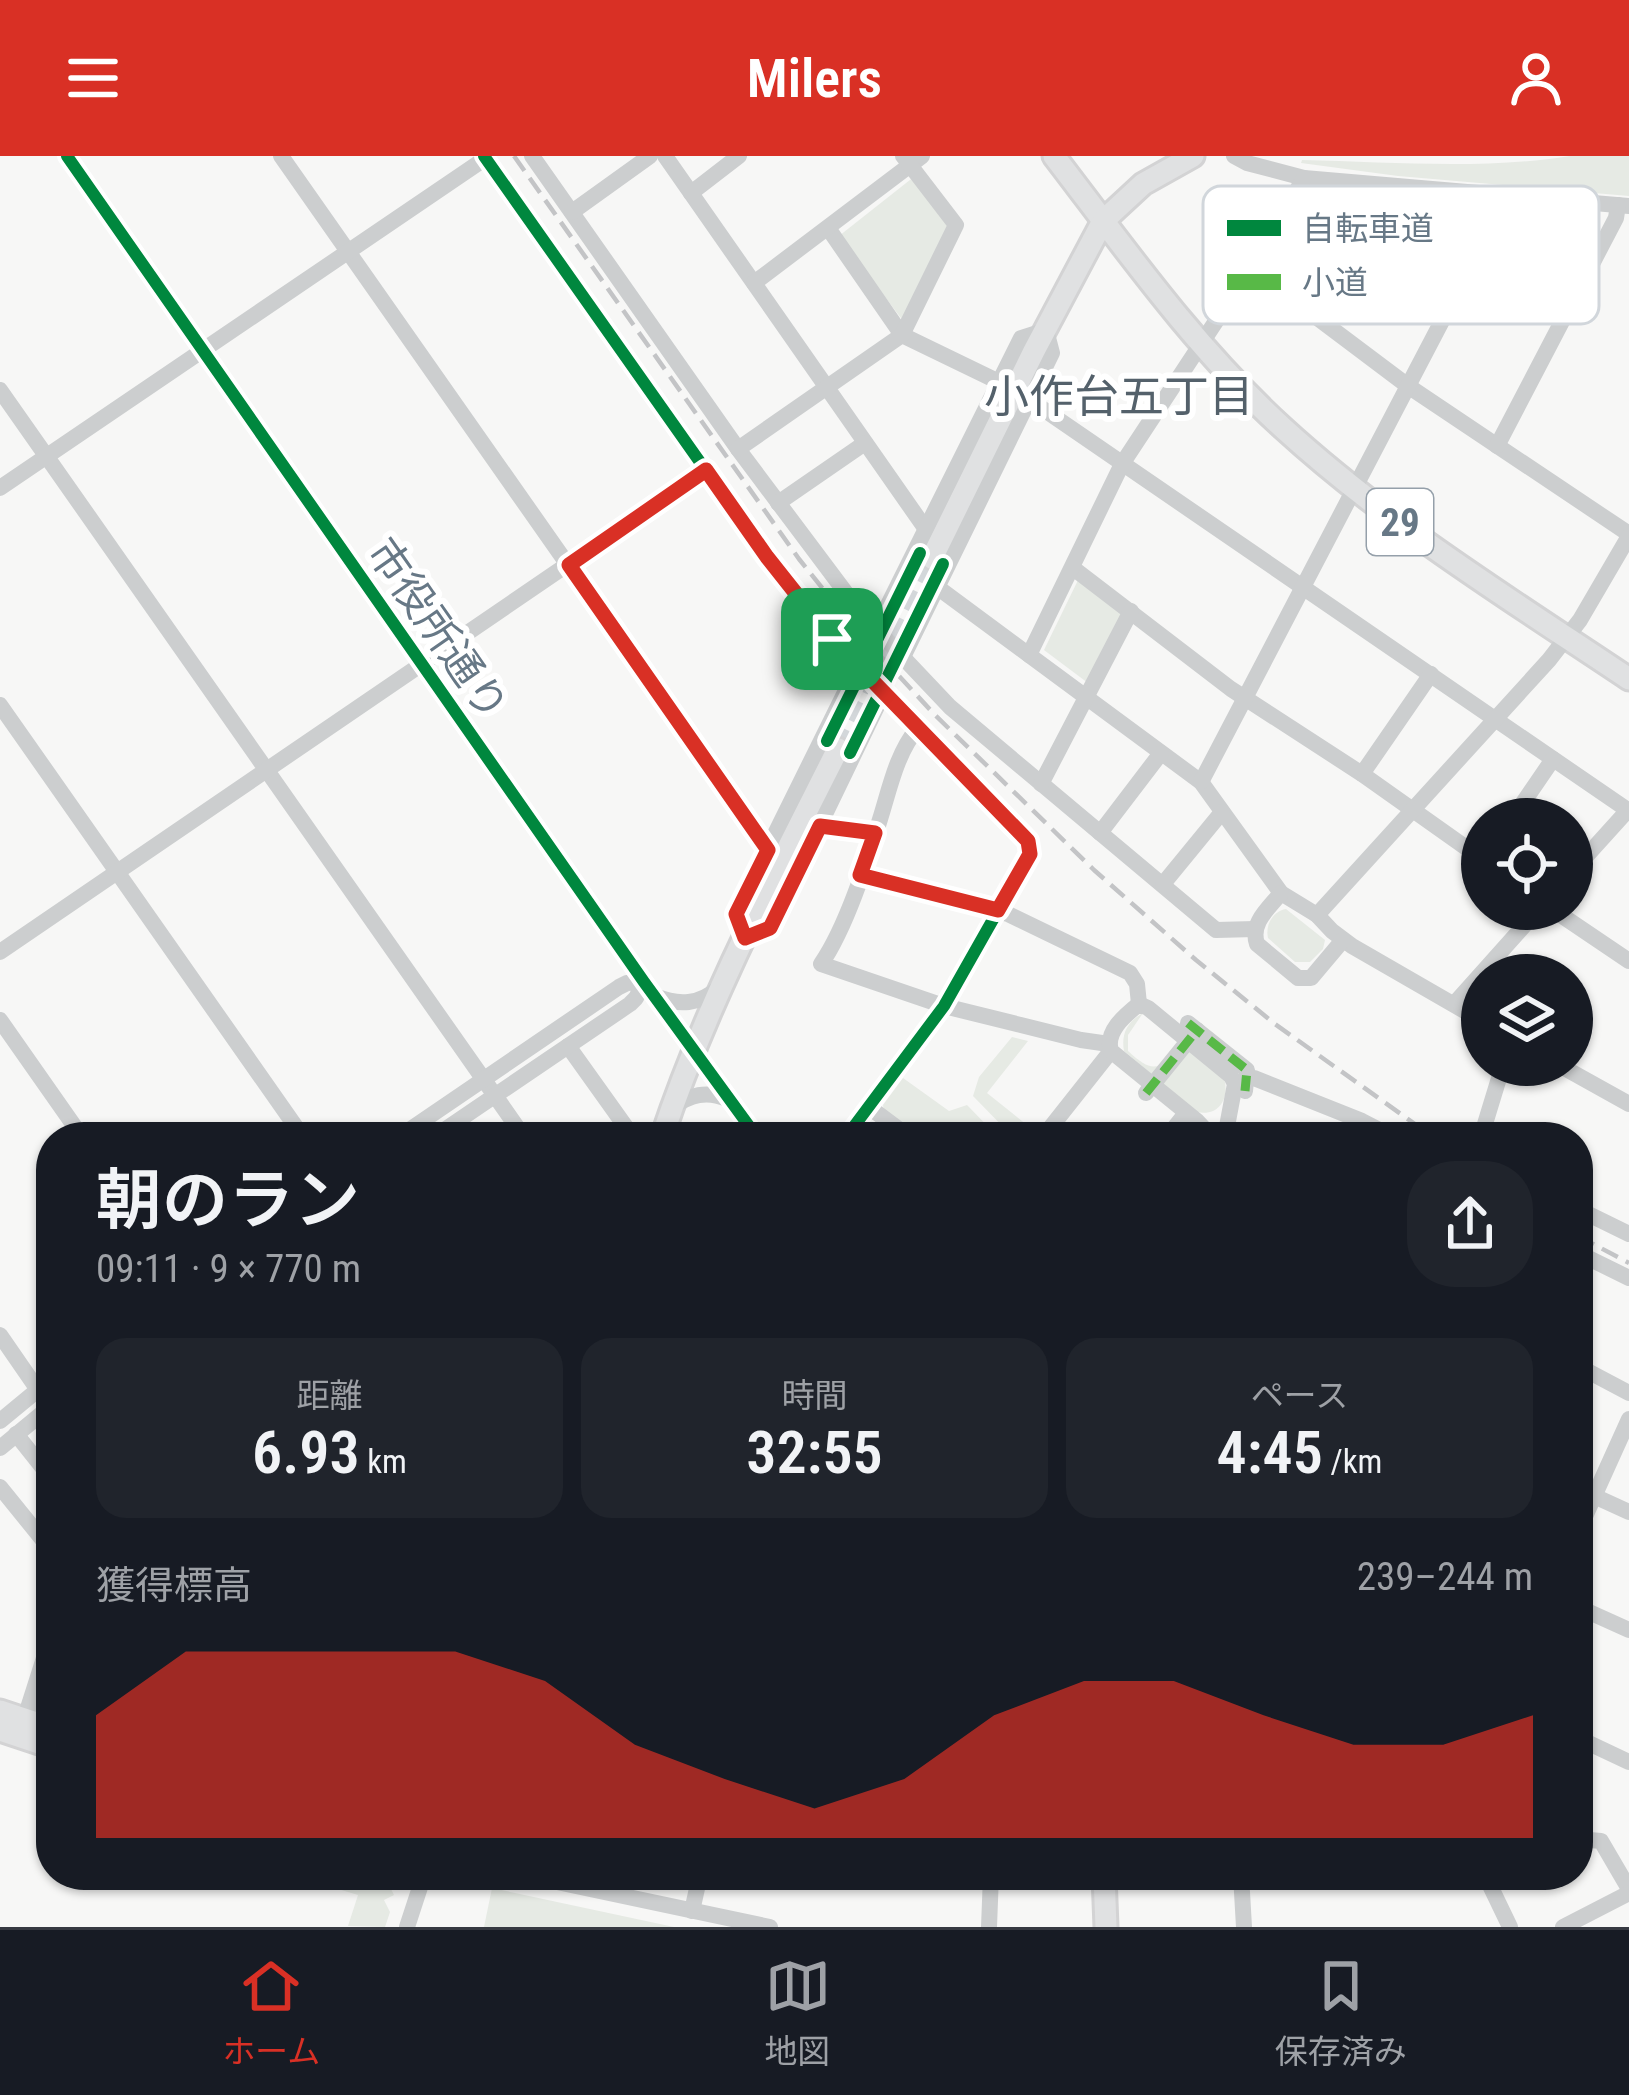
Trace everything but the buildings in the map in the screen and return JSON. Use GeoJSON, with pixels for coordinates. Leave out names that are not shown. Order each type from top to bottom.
{"type":"FeatureCollection","features":[{"type":"Feature","properties":{"kind":"main road","name":"29"},"geometry":{"type":"LineString","coordinates":[[1054,156],[1201,343],[1281,427],[1354,488],[1629,679]]}},
{"type":"Feature","properties":{"kind":"main road"},"geometry":{"type":"LineString","coordinates":[[932,558],[1103,221],[1143,184],[1193,156]]}},
{"type":"Feature","properties":{"kind":"main road"},"geometry":{"type":"LineString","coordinates":[[667,1122],[721,986],[838,749]]}},
{"type":"Feature","properties":{"kind":"main road"},"geometry":{"type":"LineString","coordinates":[[0,1711],[15,1729]]}},
{"type":"Feature","properties":{"kind":"main road"},"geometry":{"type":"LineString","coordinates":[[1105,1890],[1106,1927]]}},
{"type":"Feature","properties":{"kind":"street","name":"市役所通り"},"geometry":{"type":"LineString","coordinates":[[67,156],[746,1122]]}},
{"type":"Feature","properties":{"kind":"street"},"geometry":{"type":"LineString","coordinates":[[281,156],[768,850]]}},
{"type":"Feature","properties":{"kind":"street"},"geometry":{"type":"LineString","coordinates":[[532,156],[841,589],[902,658],[950,707],[1216,930],[1255,929]]}},
{"type":"Feature","properties":{"kind":"street"},"geometry":{"type":"LineString","coordinates":[[572,212],[650,156]]}},
{"type":"Feature","properties":{"kind":"street"},"geometry":{"type":"LineString","coordinates":[[665,156],[926,528]]}},
{"type":"Feature","properties":{"kind":"street"},"geometry":{"type":"LineString","coordinates":[[691,193],[739,156]]}},
{"type":"Feature","properties":{"kind":"street"},"geometry":{"type":"LineString","coordinates":[[1234,156],[1247,164],[1304,178],[1405,186]]}},
{"type":"Feature","properties":{"kind":"street"},"geometry":{"type":"LineString","coordinates":[[0,488],[485,157],[767,557],[857,668],[1030,845],[1030,854],[944,1006],[858,1122]]}},
{"type":"Feature","properties":{"kind":"street"},"geometry":{"type":"LineString","coordinates":[[738,449],[902,335],[956,225],[912,159],[754,284]]}},
{"type":"Feature","properties":{"kind":"street"},"geometry":{"type":"LineString","coordinates":[[1299,186],[1304,178]]}},
{"type":"Feature","properties":{"kind":"street"},"geometry":{"type":"LineString","coordinates":[[1599,251],[1624,205]]}},
{"type":"Feature","properties":{"kind":"street"},"geometry":{"type":"LineString","coordinates":[[828,228],[902,335],[997,381]]}},
{"type":"Feature","properties":{"kind":"street"},"geometry":{"type":"LineString","coordinates":[[1029,655],[1123,464],[1214,324]]}},
{"type":"Feature","properties":{"kind":"street"},"geometry":{"type":"LineString","coordinates":[[1317,915],[1568,638],[1629,535],[1408,386],[1326,324]]}},
{"type":"Feature","properties":{"kind":"street"},"geometry":{"type":"LineString","coordinates":[[1201,782],[1440,324]]}},
{"type":"Feature","properties":{"kind":"street"},"geometry":{"type":"LineString","coordinates":[[1497,446],[1561,324]]}},
{"type":"Feature","properties":{"kind":"street"},"geometry":{"type":"LineString","coordinates":[[876,629],[1021,338],[1046,330],[1052,353],[902,658]]}},
{"type":"Feature","properties":{"kind":"street"},"geometry":{"type":"LineString","coordinates":[[0,390],[513,1122]]}},
{"type":"Feature","properties":{"kind":"street"},"geometry":{"type":"LineString","coordinates":[[1030,400],[1629,811],[1593,850]]}},
{"type":"Feature","properties":{"kind":"street"},"geometry":{"type":"LineString","coordinates":[[778,503],[865,442]]}},
{"type":"Feature","properties":{"kind":"street"},"geometry":{"type":"LineString","coordinates":[[0,952],[706,470]]}},
{"type":"Feature","properties":{"kind":"street"},"geometry":{"type":"LineString","coordinates":[[1073,568],[1245,698],[1461,845]]}},
{"type":"Feature","properties":{"kind":"street"},"geometry":{"type":"LineString","coordinates":[[937,587],[1201,782],[1281,893],[1317,915],[1343,940],[1461,1008]]}},
{"type":"Feature","properties":{"kind":"street"},"geometry":{"type":"LineString","coordinates":[[1041,784],[1130,611]]}},
{"type":"Feature","properties":{"kind":"street"},"geometry":{"type":"LineString","coordinates":[[857,668],[736,914],[745,938],[770,928],[884,694]]}},
{"type":"Feature","properties":{"kind":"street"},"geometry":{"type":"LineString","coordinates":[[1362,774],[1430,674]]}},
{"type":"Feature","properties":{"kind":"street"},"geometry":{"type":"LineString","coordinates":[[0,705],[293,1122]]}},
{"type":"Feature","properties":{"kind":"street"},"geometry":{"type":"LineString","coordinates":[[917,729],[904,748],[835,940],[820,964],[944,1006],[1110,1047],[1197,1122]]}},
{"type":"Feature","properties":{"kind":"street"},"geometry":{"type":"LineString","coordinates":[[1100,833],[1161,753]]}},
{"type":"Feature","properties":{"kind":"street"},"geometry":{"type":"LineString","coordinates":[[1526,798],[1553,759]]}},
{"type":"Feature","properties":{"kind":"street"},"geometry":{"type":"LineString","coordinates":[[1163,884],[1222,812]]}},
{"type":"Feature","properties":{"kind":"street"},"geometry":{"type":"LineString","coordinates":[[820,826],[875,833]]}},
{"type":"Feature","properties":{"kind":"street"},"geometry":{"type":"LineString","coordinates":[[860,875],[998,910],[1130,973],[1138,984],[1138,1004],[1113,1030],[1110,1047],[1054,1122]]}},
{"type":"Feature","properties":{"kind":"street"},"geometry":{"type":"LineString","coordinates":[[1281,893],[1255,929],[1258,944],[1298,978],[1311,978],[1343,940]]}},
{"type":"Feature","properties":{"kind":"street"},"geometry":{"type":"LineString","coordinates":[[1454,1004],[1520,930]]}},
{"type":"Feature","properties":{"kind":"street"},"geometry":{"type":"LineString","coordinates":[[1583,930],[1629,961]]}},
{"type":"Feature","properties":{"kind":"street"},"geometry":{"type":"LineString","coordinates":[[421,1122],[627,983],[649,989],[669,1002],[686,1004],[721,986]]}},
{"type":"Feature","properties":{"kind":"street"},"geometry":{"type":"LineString","coordinates":[[456,1122],[649,989]]}},
{"type":"Feature","properties":{"kind":"street"},"geometry":{"type":"LineString","coordinates":[[1138,1004],[1216,1062],[1240,1088]]}},
{"type":"Feature","properties":{"kind":"street"},"geometry":{"type":"LineString","coordinates":[[0,1020],[71,1122]]}},
{"type":"Feature","properties":{"kind":"street"},"geometry":{"type":"LineString","coordinates":[[1146,1093],[1194,1026],[1247,1070],[1228,1122]]}},
{"type":"Feature","properties":{"kind":"street"},"geometry":{"type":"LineString","coordinates":[[568,1046],[622,1122]]}},
{"type":"Feature","properties":{"kind":"street"},"geometry":{"type":"LineString","coordinates":[[1240,1088],[1254,1078],[1363,1122]]}},
{"type":"Feature","properties":{"kind":"street"},"geometry":{"type":"LineString","coordinates":[[1593,1082],[1626,1098]]}},
{"type":"Feature","properties":{"kind":"street"},"geometry":{"type":"LineString","coordinates":[[1486,1122],[1497,1086]]}},
{"type":"Feature","properties":{"kind":"street"},"geometry":{"type":"LineString","coordinates":[[672,1107],[701,1094],[728,1099]]}},
{"type":"Feature","properties":{"kind":"street"},"geometry":{"type":"LineString","coordinates":[[869,1107],[889,1122]]}},
{"type":"Feature","properties":{"kind":"street"},"geometry":{"type":"LineString","coordinates":[[1192,1117],[1210,1121],[1230,1110]]}},
{"type":"Feature","properties":{"kind":"street"},"geometry":{"type":"LineString","coordinates":[[1186,1122],[1192,1117]]}},
{"type":"Feature","properties":{"kind":"street"},"geometry":{"type":"LineString","coordinates":[[1593,1216],[1629,1234]]}},
{"type":"Feature","properties":{"kind":"street"},"geometry":{"type":"LineString","coordinates":[[1593,1260],[1629,1278]]}},
{"type":"Feature","properties":{"kind":"street"},"geometry":{"type":"LineString","coordinates":[[0,1335],[36,1379]]}},
{"type":"Feature","properties":{"kind":"street"},"geometry":{"type":"LineString","coordinates":[[1593,1374],[1629,1393]]}},
{"type":"Feature","properties":{"kind":"street"},"geometry":{"type":"LineString","coordinates":[[0,1420],[36,1400]]}},
{"type":"Feature","properties":{"kind":"street"},"geometry":{"type":"LineString","coordinates":[[0,1448],[36,1409]]}},
{"type":"Feature","properties":{"kind":"street"},"geometry":{"type":"LineString","coordinates":[[1629,1419],[1594,1496],[1629,1512]]}},
{"type":"Feature","properties":{"kind":"street"},"geometry":{"type":"LineString","coordinates":[[16,1435],[36,1460]]}},
{"type":"Feature","properties":{"kind":"street"},"geometry":{"type":"LineString","coordinates":[[0,1487],[36,1531]]}},
{"type":"Feature","properties":{"kind":"street"},"geometry":{"type":"LineString","coordinates":[[1593,1614],[1629,1630]]}},
{"type":"Feature","properties":{"kind":"street"},"geometry":{"type":"LineString","coordinates":[[15,1729],[36,1675]]}},
{"type":"Feature","properties":{"kind":"street"},"geometry":{"type":"LineString","coordinates":[[1593,1745],[1629,1762]]}},
{"type":"Feature","properties":{"kind":"street"},"geometry":{"type":"LineString","coordinates":[[1564,1927],[1629,1891],[1600,1841],[1593,1840]]}},
{"type":"Feature","properties":{"kind":"street"},"geometry":{"type":"LineString","coordinates":[[407,1927],[419,1890]]}},
{"type":"Feature","properties":{"kind":"street"},"geometry":{"type":"LineString","coordinates":[[617,1890],[770,1927]]}},
{"type":"Feature","properties":{"kind":"street"},"geometry":{"type":"LineString","coordinates":[[692,1911],[697,1890]]}},
{"type":"Feature","properties":{"kind":"street"},"geometry":{"type":"LineString","coordinates":[[989,1927],[991,1890]]}},
{"type":"Feature","properties":{"kind":"street"},"geometry":{"type":"LineString","coordinates":[[1242,1890],[1244,1927]]}},
{"type":"Feature","properties":{"kind":"street"},"geometry":{"type":"LineString","coordinates":[[1492,1890],[1510,1927]]}},
{"type":"Feature","properties":{"kind":"shaded area"},"geometry":{"type":"Polygon","coordinates":[[[1629,156],[1629,196],[1599,193],[1599,186],[1514,186],[1301,163],[1470,164],[1629,156]]]}},
{"type":"Feature","properties":{"kind":"shaded area"},"geometry":{"type":"Polygon","coordinates":[[[915,176],[961,232],[910,330],[839,236],[915,176]]]}},
{"type":"Feature","properties":{"kind":"shaded area"},"geometry":{"type":"Polygon","coordinates":[[[1081,574],[1130,615],[1092,686],[1044,650],[1081,574]]]}},
{"type":"Feature","properties":{"kind":"shaded area"},"geometry":{"type":"Polygon","coordinates":[[[1286,909],[1325,940],[1310,962],[1295,962],[1268,938],[1271,919],[1286,909]]]}},
{"type":"Feature","properties":{"kind":"shaded area"},"geometry":{"type":"Polygon","coordinates":[[[1143,1013],[1128,1035],[1128,1051],[1145,1064],[1157,1066],[1181,1043],[1224,1078],[1225,1092],[1217,1109],[1197,1112],[1124,1051],[1126,1029],[1143,1013]]]}},
{"type":"Feature","properties":{"kind":"shaded area"},"geometry":{"type":"Polygon","coordinates":[[[1012,1037],[1028,1041],[987,1093],[1023,1122],[998,1122],[973,1096],[979,1077],[1012,1037]]]}},
{"type":"Feature","properties":{"kind":"shaded area"},"geometry":{"type":"Polygon","coordinates":[[[903,1078],[949,1111],[967,1105],[983,1122],[899,1122],[883,1105],[903,1078]]]}},
{"type":"Feature","properties":{"kind":"shaded area"},"geometry":{"type":"Polygon","coordinates":[[[341,1890],[392,1890],[394,1895],[384,1900],[390,1912],[385,1927],[348,1926],[358,1895],[341,1890]]]}},
{"type":"Feature","properties":{"kind":"shaded area"},"geometry":{"type":"Polygon","coordinates":[[[492,1890],[501,1890],[674,1927],[484,1927],[492,1890]]]}},
{"type":"Feature","properties":{"kind":"tunnel"},"geometry":{"type":"LineString","coordinates":[[838,749],[932,558]]}},
{"type":"Feature","properties":{"kind":"railway"},"geometry":{"type":"LineString","coordinates":[[514,156],[799,559],[935,715],[1094,870],[1196,960],[1275,1024],[1412,1122]]}},
{"type":"Feature","properties":{"kind":"railway"},"geometry":{"type":"LineString","coordinates":[[1593,1244],[1629,1263]]}},
{"type":"Feature","properties":{"kind":"marked path"},"geometry":{"type":"LineString","coordinates":[[1188,1023],[1247,1070],[1245,1091]]}},
{"type":"Feature","properties":{"kind":"marked path"},"geometry":{"type":"LineString","coordinates":[[1146,1093],[1197,1030]]}},
{"type":"Feature","properties":{"kind":"cycle path"},"geometry":{"type":"LineString","coordinates":[[67,156],[746,1122]]}},
{"type":"Feature","properties":{"kind":"cycle path"},"geometry":{"type":"LineString","coordinates":[[484,156],[767,557],[848,658],[1030,845],[1030,854],[944,1006],[857,1122]]}},
{"type":"Feature","properties":{"kind":"cycle path"},"geometry":{"type":"LineString","coordinates":[[827,741],[920,553]]}},
{"type":"Feature","properties":{"kind":"cycle path"},"geometry":{"type":"LineString","coordinates":[[850,753],[943,564]]}},
{"type":"Feature","properties":{"kind":"district","name":"小作台五丁目"},"geometry":{"type":"Point","coordinates":[1119,396]}},
{"type":"Feature","properties":{"kind":"route"},"geometry":{"type":"LineString","coordinates":[[706,470],[832,639],[1028,841],[1030,854],[998,910],[860,875],[875,833],[820,826],[770,928],[745,938],[736,914],[768,850],[569,565],[706,470]]}}]}
